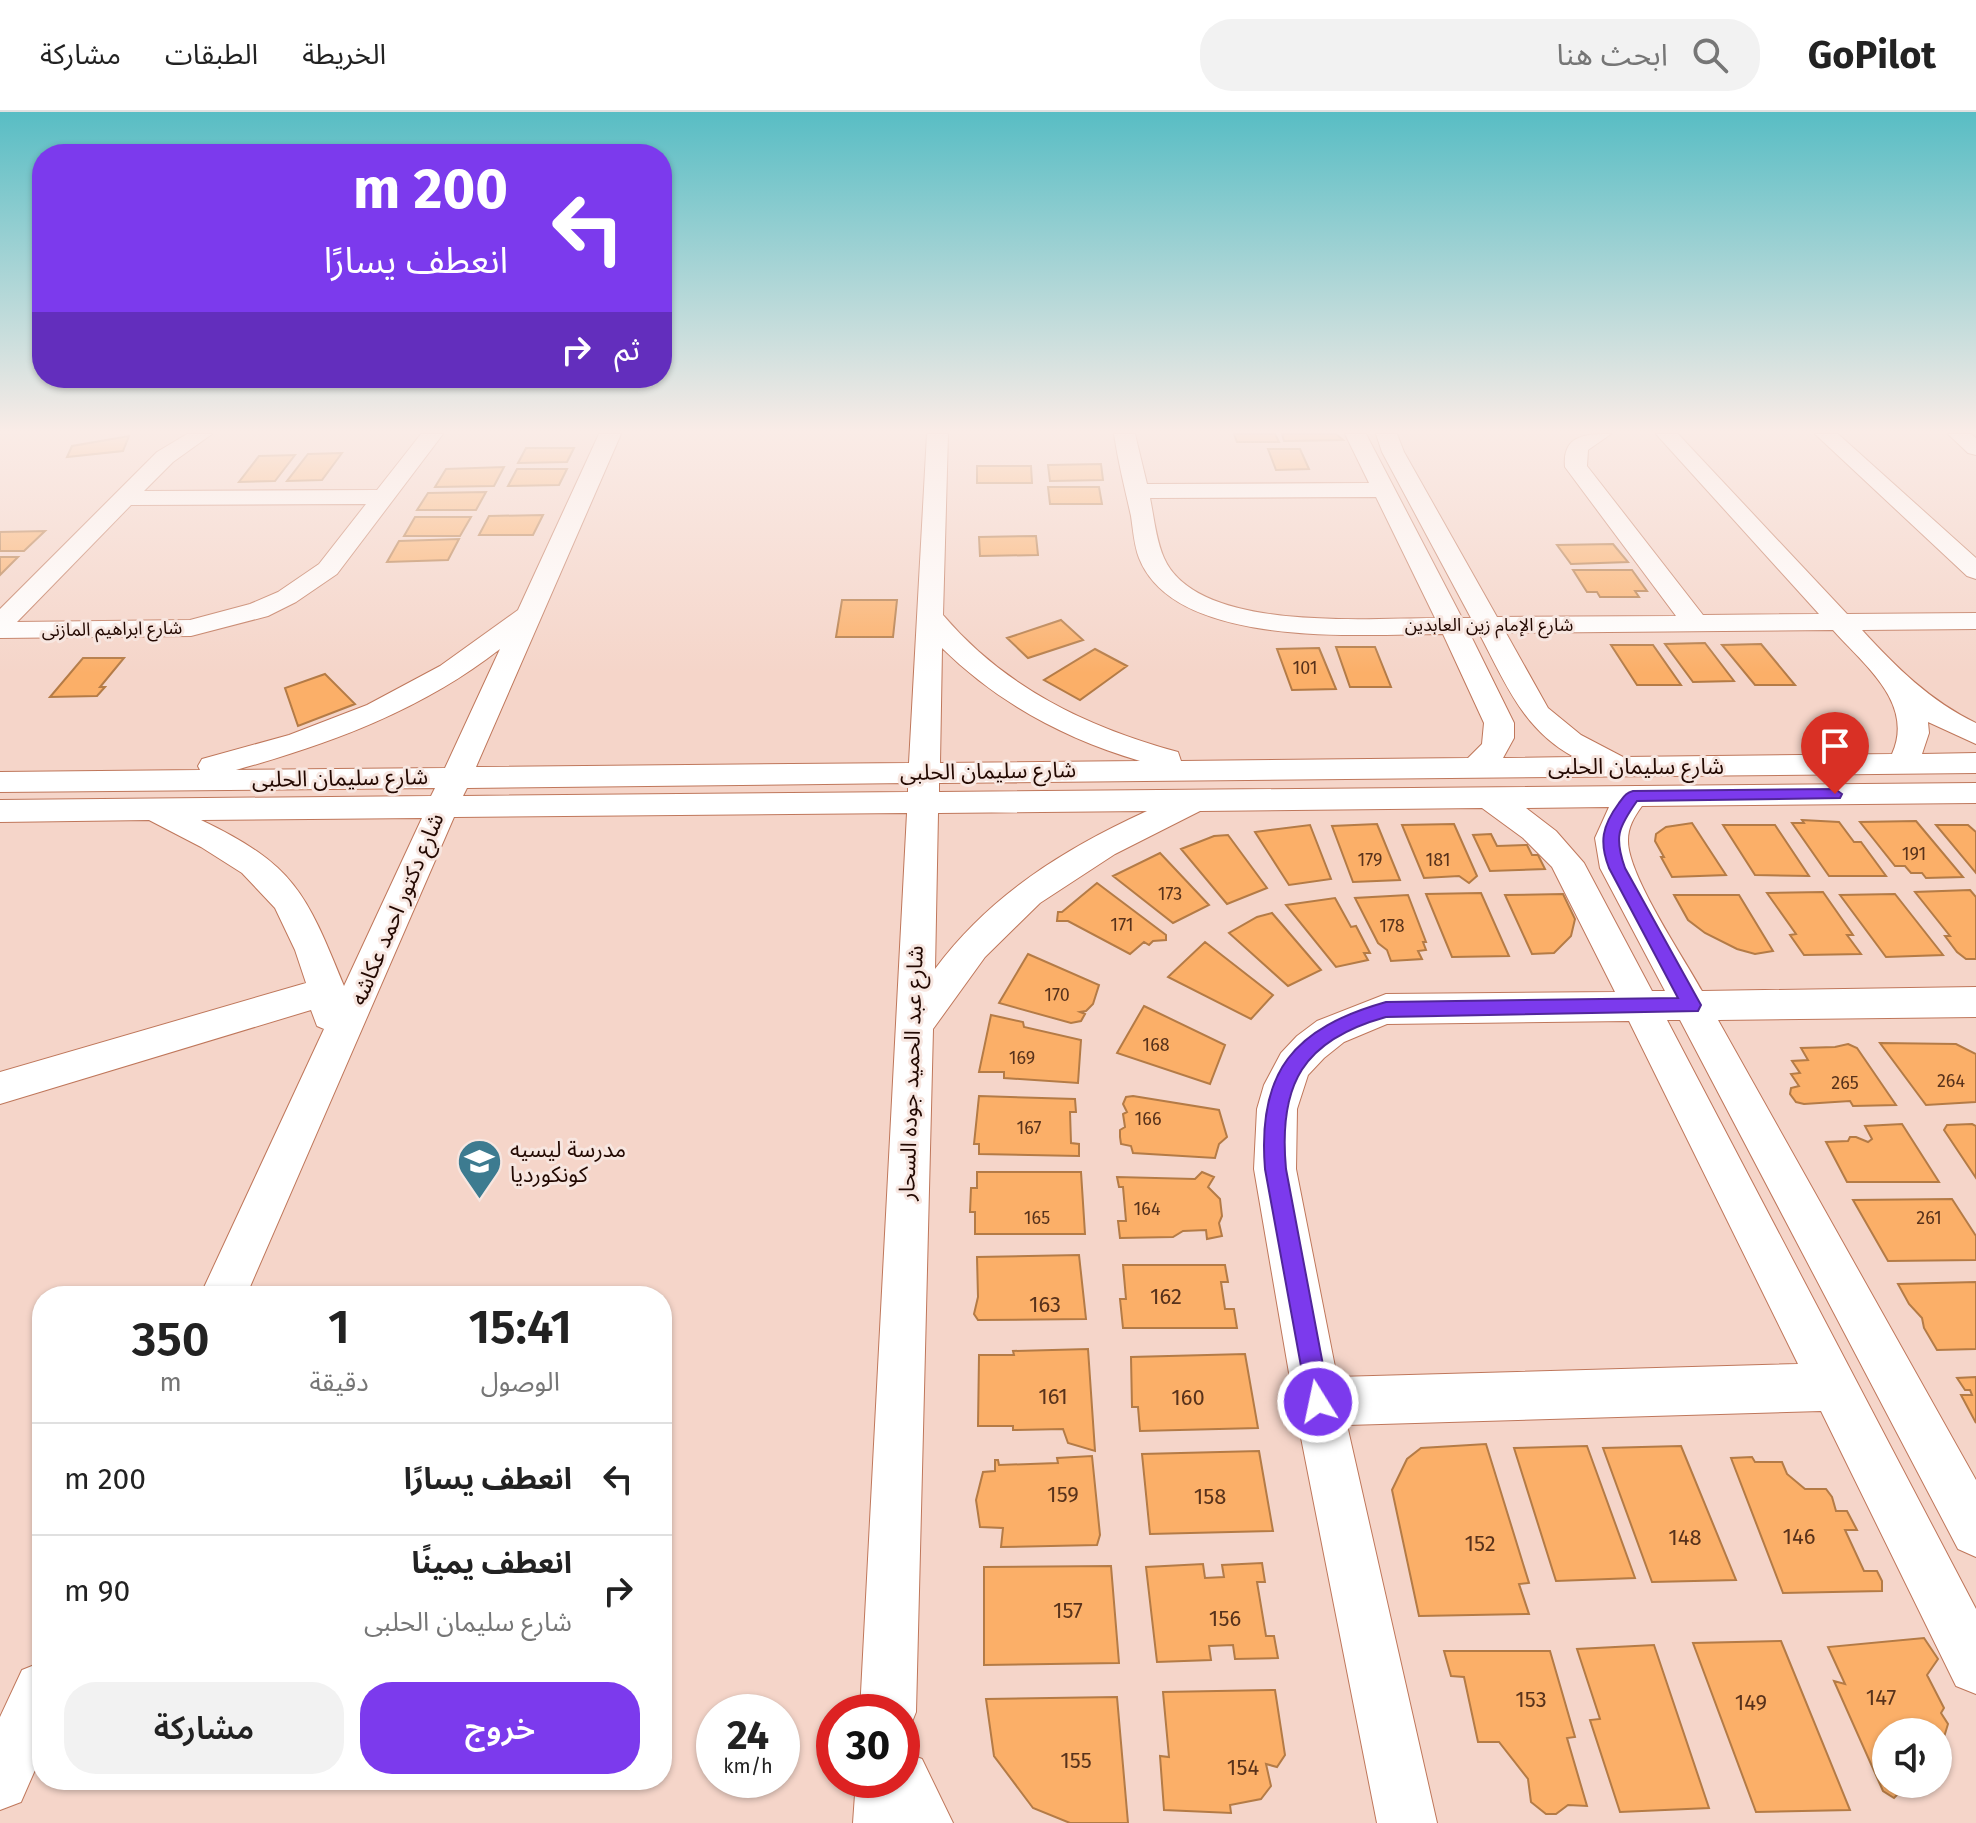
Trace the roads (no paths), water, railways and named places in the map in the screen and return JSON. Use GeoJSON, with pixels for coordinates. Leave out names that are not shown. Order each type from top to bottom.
{"type":"FeatureCollection","features":[{"type":"Feature","properties":{"kind":"street"},"geometry":{"type":"LineString","coordinates":[[0,597],[84,514]]}},
{"type":"Feature","properties":{"kind":"street"},"geometry":{"type":"LineString","coordinates":[[0,627],[109,514]]}},
{"type":"Feature","properties":{"kind":"street","name":"شارع ابراهيم المازنى"},"geometry":{"type":"LineString","coordinates":[[0,627],[191,628],[259,610],[311,584],[328,569],[369,514]]}},
{"type":"Feature","properties":{"kind":"street","name":"شارع دكتور احمد عكاشه"},"geometry":{"type":"LineString","coordinates":[[228,1286],[575,514]]}},
{"type":"Feature","properties":{"kind":"street","name":"شارع عبد الحميد جوده السحار"},"geometry":{"type":"LineString","coordinates":[[889,1694],[934,514]]}},
{"type":"Feature","properties":{"kind":"street","name":"شارع الإمام زين العابدين"},"geometry":{"type":"LineString","coordinates":[[1141,514],[1152,559],[1170,584],[1214,609],[1258,621],[1305,627],[1976,621]]}},
{"type":"Feature","properties":{"kind":"street"},"geometry":{"type":"LineString","coordinates":[[1397,514],[1502,728],[1482,782],[1559,851],[1572,871],[1976,1666]]}},
{"type":"Feature","properties":{"kind":"street"},"geometry":{"type":"LineString","coordinates":[[1427,514],[1536,713],[1550,729],[1626,781],[1611,829],[1610,848],[1617,868],[1976,1531]]}},
{"type":"Feature","properties":{"kind":"street"},"geometry":{"type":"LineString","coordinates":[[1612,514],[1695,623]]}},
{"type":"Feature","properties":{"kind":"street"},"geometry":{"type":"LineString","coordinates":[[1740,514],[1895,682],[1929,709],[1976,735]]}},
{"type":"Feature","properties":{"kind":"street"},"geometry":{"type":"LineString","coordinates":[[1913,514],[1976,571]]}},
{"type":"Feature","properties":{"kind":"street"},"geometry":{"type":"LineString","coordinates":[[155,795],[345,727],[394,706],[481,653],[533,608]]}},
{"type":"Feature","properties":{"kind":"street"},"geometry":{"type":"LineString","coordinates":[[930,616],[968,660],[1028,703],[1202,784]]}},
{"type":"Feature","properties":{"kind":"street"},"geometry":{"type":"LineString","coordinates":[[1895,682],[1910,708],[1915,733],[1901,764]]}},
{"type":"Feature","properties":{"kind":"street","name":"شارع سليمان الحلبى"},"geometry":{"type":"LineString","coordinates":[[1626,781],[1754,765],[1976,763]]}},
{"type":"Feature","properties":{"kind":"street"},"geometry":{"type":"LineString","coordinates":[[1754,765],[1775,794]]}},
{"type":"Feature","properties":{"kind":"street"},"geometry":{"type":"LineString","coordinates":[[1320,769],[1330,799]]}},
{"type":"Feature","properties":{"kind":"street","name":"شارع سليمان الحلبى"},"geometry":{"type":"LineString","coordinates":[[0,782],[46,782],[155,795],[441,807],[922,787],[1202,784],[1320,769],[1482,782],[1626,781],[1775,794],[1976,793]]}},
{"type":"Feature","properties":{"kind":"street","name":"شارع سليمان الحلبى"},"geometry":{"type":"LineString","coordinates":[[12,811],[155,795],[456,776],[922,787]]}},
{"type":"Feature","properties":{"kind":"street"},"geometry":{"type":"LineString","coordinates":[[12,811],[46,782]]}},
{"type":"Feature","properties":{"kind":"street","name":"شارع سليمان الحلبى"},"geometry":{"type":"LineString","coordinates":[[1202,784],[1330,799],[1482,782]]}},
{"type":"Feature","properties":{"kind":"street"},"geometry":{"type":"LineString","coordinates":[[912,1030],[981,938],[1019,901],[1060,869],[1202,784]]}},
{"type":"Feature","properties":{"kind":"street"},"geometry":{"type":"LineString","coordinates":[[1925,794],[1976,815]]}},
{"type":"Feature","properties":{"kind":"street"},"geometry":{"type":"LineString","coordinates":[[155,795],[213,838],[252,861],[279,886],[302,920],[328,991],[333,1055]]}},
{"type":"Feature","properties":{"kind":"street"},"geometry":{"type":"LineString","coordinates":[[0,1088],[328,991]]}},
{"type":"Feature","properties":{"kind":"street"},"geometry":{"type":"LineString","coordinates":[[1407,1823],[1318,1402],[1275,1169],[1272,1131],[1278,1097],[1292,1068],[1309,1047],[1331,1030],[1357,1017],[1386,1009],[1975,1003]]}},
{"type":"Feature","properties":{"kind":"street"},"geometry":{"type":"LineString","coordinates":[[1318,1402],[1835,1387]]}},
{"type":"Feature","properties":{"kind":"street"},"geometry":{"type":"LineString","coordinates":[[3,1771],[32,1711]]}},
{"type":"Feature","properties":{"kind":"street"},"geometry":{"type":"LineString","coordinates":[[883,1823],[884,1798]]}},
{"type":"Feature","properties":{"kind":"street"},"geometry":{"type":"LineString","coordinates":[[910,1798],[923,1823]]}},
{"type":"Feature","properties":{"kind":"place","name":"مدرسة ليسيه كونكورديا"},"geometry":{"type":"Point","coordinates":[479,1201]}}]}
